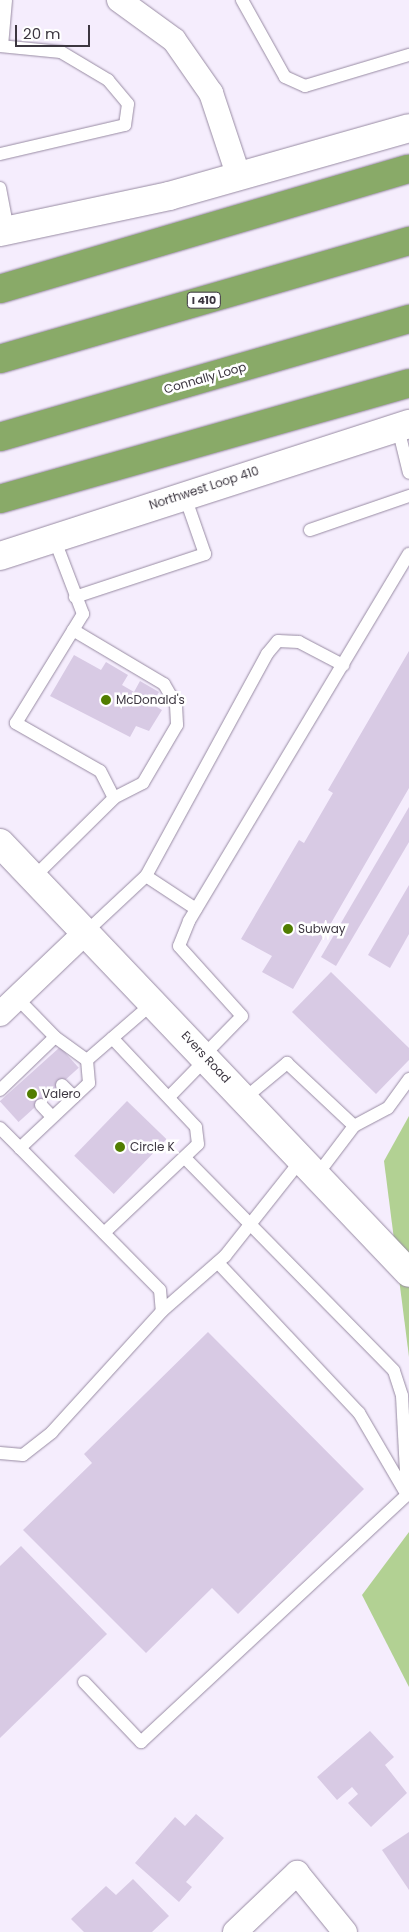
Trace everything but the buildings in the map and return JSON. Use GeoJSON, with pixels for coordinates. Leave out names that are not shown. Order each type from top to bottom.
{"type":"FeatureCollection","features":[{"type":"Feature","properties":{"kind":"highway"},"geometry":{"type":"LineString","coordinates":[[0,289],[409,169]]}},
{"type":"Feature","properties":{"kind":"highway","name":"I 410"},"geometry":{"type":"LineString","coordinates":[[0,359],[409,241]]}},
{"type":"Feature","properties":{"kind":"highway","name":"Connally Loop"},"geometry":{"type":"LineString","coordinates":[[0,437],[409,319]]}},
{"type":"Feature","properties":{"kind":"highway"},"geometry":{"type":"LineString","coordinates":[[0,499],[409,383]]}},
{"type":"Feature","properties":{"kind":"main road"},"geometry":{"type":"LineString","coordinates":[[4,231],[239,177],[409,128]]}},
{"type":"Feature","properties":{"kind":"main road","name":"Northwest Loop 410"},"geometry":{"type":"LineString","coordinates":[[0,556],[184,494],[403,426]]}},
{"type":"Feature","properties":{"kind":"main road"},"geometry":{"type":"LineString","coordinates":[[0,550],[42,542]]}},
{"type":"Feature","properties":{"kind":"main road"},"geometry":{"type":"LineString","coordinates":[[0,563],[42,542]]}},
{"type":"Feature","properties":{"kind":"main road","name":"Evers Road"},"geometry":{"type":"LineString","coordinates":[[0,843],[87,931],[409,1273]]}},
{"type":"Feature","properties":{"kind":"street"},"geometry":{"type":"LineString","coordinates":[[128,2],[174,40],[211,93],[239,177]]}},
{"type":"Feature","properties":{"kind":"street"},"geometry":{"type":"LineString","coordinates":[[0,1014],[87,931]]}},
{"type":"Feature","properties":{"kind":"street"},"geometry":{"type":"LineString","coordinates":[[235,1932],[297,1873],[345,1932]]}},
{"type":"Feature","properties":{"kind":"lane"},"geometry":{"type":"LineString","coordinates":[[0,154],[125,125],[128,104],[108,80],[61,52],[1,46],[6,0]]}},
{"type":"Feature","properties":{"kind":"lane"},"geometry":{"type":"LineString","coordinates":[[242,0],[285,77],[305,86],[409,56]]}},
{"type":"Feature","properties":{"kind":"lane"},"geometry":{"type":"LineString","coordinates":[[0,188],[4,231]]}},
{"type":"Feature","properties":{"kind":"lane"},"geometry":{"type":"LineString","coordinates":[[403,426],[409,473]]}},
{"type":"Feature","properties":{"kind":"lane"},"geometry":{"type":"LineString","coordinates":[[76,597],[205,554],[184,494]]}},
{"type":"Feature","properties":{"kind":"lane"},"geometry":{"type":"LineString","coordinates":[[310,530],[409,496]]}},
{"type":"Feature","properties":{"kind":"lane"},"geometry":{"type":"LineString","coordinates":[[42,542],[76,597],[83,614],[16,723],[100,771],[114,798]]}},
{"type":"Feature","properties":{"kind":"lane"},"geometry":{"type":"LineString","coordinates":[[168,1097],[242,1016],[179,946],[196,909],[409,554]]}},
{"type":"Feature","properties":{"kind":"lane"},"geometry":{"type":"LineString","coordinates":[[34,877],[114,798],[144,783],[177,725],[176,705],[164,684],[73,630]]}},
{"type":"Feature","properties":{"kind":"lane"},"geometry":{"type":"LineString","coordinates":[[87,931],[146,876],[267,654],[278,642],[299,642],[343,665]]}},
{"type":"Feature","properties":{"kind":"lane"},"geometry":{"type":"LineString","coordinates":[[146,876],[196,909]]}},
{"type":"Feature","properties":{"kind":"lane"},"geometry":{"type":"LineString","coordinates":[[17,998],[54,1037],[87,1060]]}},
{"type":"Feature","properties":{"kind":"lane"},"geometry":{"type":"LineString","coordinates":[[87,1060],[154,1002]]}},
{"type":"Feature","properties":{"kind":"lane"},"geometry":{"type":"LineString","coordinates":[[0,1090],[18,1081],[38,1061],[54,1037]]}},
{"type":"Feature","properties":{"kind":"lane"},"geometry":{"type":"LineString","coordinates":[[104,1233],[198,1144],[196,1127],[112,1038]]}},
{"type":"Feature","properties":{"kind":"lane"},"geometry":{"type":"LineString","coordinates":[[20,1148],[89,1083],[87,1060]]}},
{"type":"Feature","properties":{"kind":"lane"},"geometry":{"type":"LineString","coordinates":[[245,1098],[287,1063],[354,1126]]}},
{"type":"Feature","properties":{"kind":"lane"},"geometry":{"type":"LineString","coordinates":[[0,1453],[23,1455],[52,1432],[162,1311],[218,1263],[251,1224],[354,1126],[388,1108],[409,1079]]}},
{"type":"Feature","properties":{"kind":"lane"},"geometry":{"type":"LineString","coordinates":[[62,1085],[74,1097]]}},
{"type":"Feature","properties":{"kind":"lane"},"geometry":{"type":"LineString","coordinates":[[41,1105],[52,1117]]}},
{"type":"Feature","properties":{"kind":"lane"},"geometry":{"type":"LineString","coordinates":[[0,1128],[160,1290],[162,1311]]}},
{"type":"Feature","properties":{"kind":"lane"},"geometry":{"type":"LineString","coordinates":[[185,1158],[394,1371],[402,1396],[407,1495]]}},
{"type":"Feature","properties":{"kind":"lane"},"geometry":{"type":"LineString","coordinates":[[218,1263],[359,1414],[407,1495]]}},
{"type":"Feature","properties":{"kind":"lane"},"geometry":{"type":"LineString","coordinates":[[84,1682],[141,1742],[407,1495]]}},
{"type":"Feature","properties":{"kind":"green space"},"geometry":{"type":"Polygon","coordinates":[[[409,1116],[409,1357],[384,1161],[409,1116]]]}},
{"type":"Feature","properties":{"kind":"green space"},"geometry":{"type":"Polygon","coordinates":[[[409,1532],[409,1687],[362,1595],[409,1532]]]}},
{"type":"Feature","properties":{"kind":"place","name":"McDonald's"},"geometry":{"type":"Point","coordinates":[106,700]}},
{"type":"Feature","properties":{"kind":"place","name":"Subway"},"geometry":{"type":"Point","coordinates":[288,929]}},
{"type":"Feature","properties":{"kind":"place","name":"Valero"},"geometry":{"type":"Point","coordinates":[32,1094]}},
{"type":"Feature","properties":{"kind":"place","name":"Circle K"},"geometry":{"type":"Point","coordinates":[120,1147]}}]}
